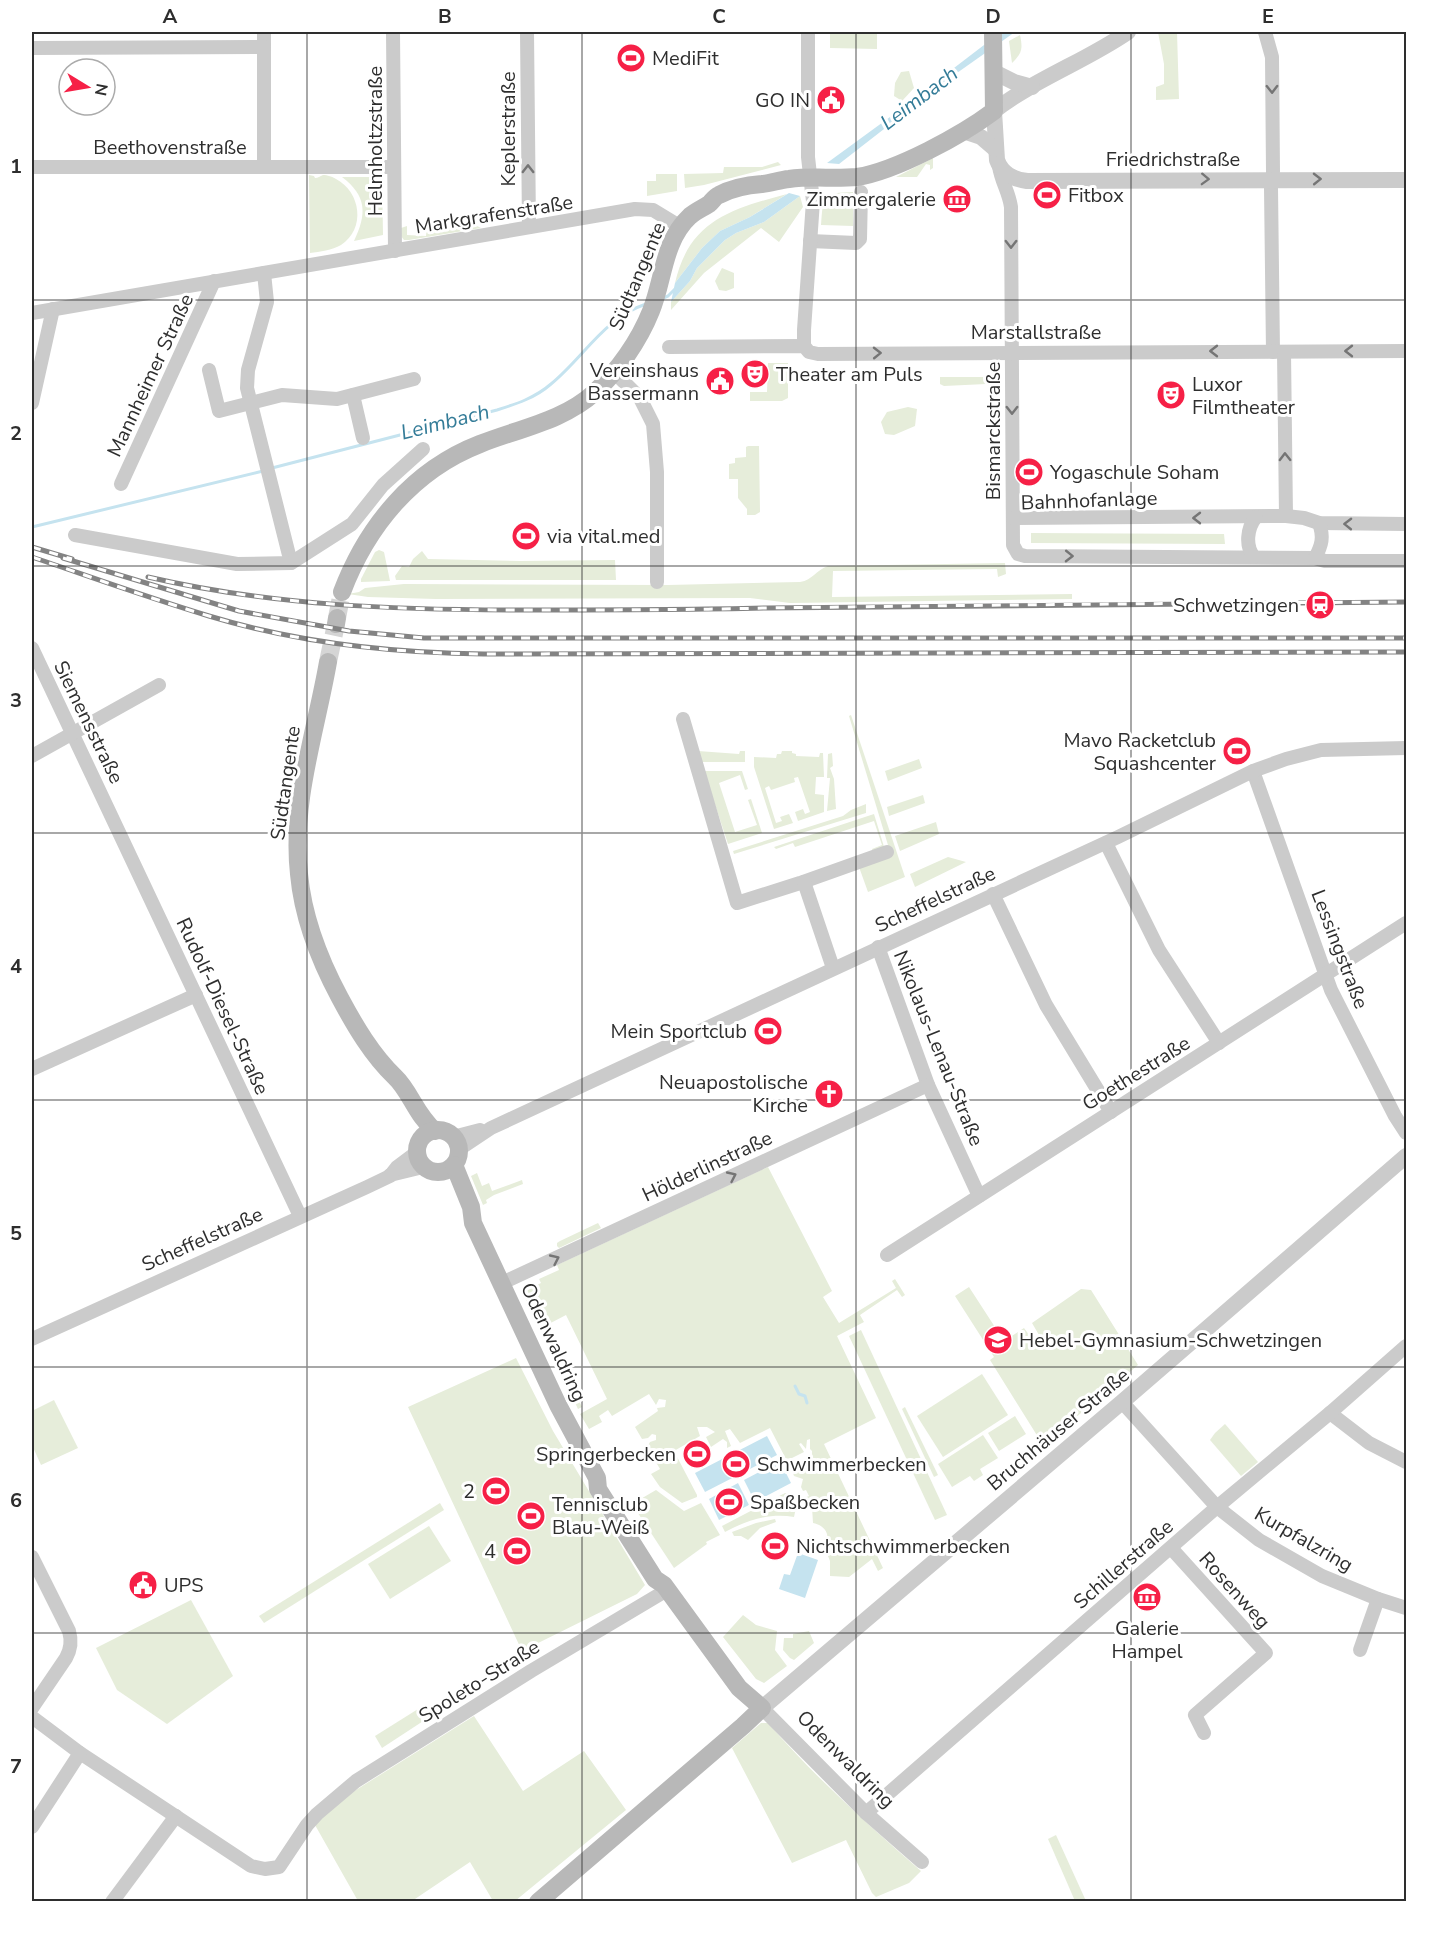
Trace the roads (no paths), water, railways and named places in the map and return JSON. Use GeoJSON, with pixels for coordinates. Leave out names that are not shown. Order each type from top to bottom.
{"type":"FeatureCollection","features":[{"type":"Feature","properties":{"kind":"main road"},"geometry":{"type":"LineString","coordinates":[[994,38],[994,111]]}},
{"type":"Feature","properties":{"kind":"main road","name":"Südtangente"},"geometry":{"type":"LineString","coordinates":[[342,592],[369,536],[400,496],[456,455],[565,412],[594,393],[614,372],[639,335],[651,310],[669,249],[681,227],[717,195],[752,184],[788,179],[845,178],[882,171],[913,158],[994,111]]}},
{"type":"Feature","properties":{"kind":"main road","name":"Südtangente"},"geometry":{"type":"LineString","coordinates":[[328,662],[300,811],[298,872],[304,905],[316,949],[353,1022],[386,1070],[396,1077],[425,1122],[438,1152]]}},
{"type":"Feature","properties":{"kind":"main road","name":"Odenwaldring"},"geometry":{"type":"LineString","coordinates":[[438,1152],[471,1207],[473,1223],[553,1395],[597,1478],[606,1484],[663,1574],[665,1587],[739,1688],[762,1708]]}},
{"type":"Feature","properties":{"kind":"main road"},"geometry":{"type":"LineString","coordinates":[[738,1731],[741,1704],[739,1688]]}},
{"type":"Feature","properties":{"kind":"main road"},"geometry":{"type":"LineString","coordinates":[[538,1902],[762,1708]]}},
{"type":"Feature","properties":{"kind":"street"},"geometry":{"type":"LineString","coordinates":[[264,32],[264,166]]}},
{"type":"Feature","properties":{"kind":"street","name":"Helmholtzstraße"},"geometry":{"type":"LineString","coordinates":[[393,32],[394,251]]}},
{"type":"Feature","properties":{"kind":"street","name":"Keplerstraße"},"geometry":{"type":"LineString","coordinates":[[527,32],[529,227]]}},
{"type":"Feature","properties":{"kind":"street"},"geometry":{"type":"LineString","coordinates":[[804,346],[813,201],[808,149],[808,32]]}},
{"type":"Feature","properties":{"kind":"street"},"geometry":{"type":"LineString","coordinates":[[999,166],[995,149],[994,111],[1128,32]]}},
{"type":"Feature","properties":{"kind":"street"},"geometry":{"type":"LineString","coordinates":[[1265,32],[1272,57],[1272,180],[1270,188],[1286,516]]}},
{"type":"Feature","properties":{"kind":"street"},"geometry":{"type":"LineString","coordinates":[[32,48],[264,47]]}},
{"type":"Feature","properties":{"kind":"street"},"geometry":{"type":"LineString","coordinates":[[994,72],[1032,87]]}},
{"type":"Feature","properties":{"kind":"street"},"geometry":{"type":"LineString","coordinates":[[963,131],[981,137],[995,149]]}},
{"type":"Feature","properties":{"kind":"street","name":"Beethovenstraße"},"geometry":{"type":"LineString","coordinates":[[32,166],[394,167]]}},
{"type":"Feature","properties":{"kind":"street","name":"Friedrichstraße"},"geometry":{"type":"LineString","coordinates":[[999,166],[1013,177],[1027,181],[1407,180]]}},
{"type":"Feature","properties":{"kind":"street","name":"Bismarckstraße"},"geometry":{"type":"LineString","coordinates":[[999,166],[1001,180],[1008,191],[1011,207],[1013,518]]}},
{"type":"Feature","properties":{"kind":"street"},"geometry":{"type":"LineString","coordinates":[[810,241],[856,243],[860,239],[861,192]]}},
{"type":"Feature","properties":{"kind":"street","name":"Markgrafenstraße"},"geometry":{"type":"LineString","coordinates":[[310,265],[617,212],[647,209],[656,211],[681,227]]}},
{"type":"Feature","properties":{"kind":"street","name":"Mannheimer Straße"},"geometry":{"type":"LineString","coordinates":[[32,313],[310,265]]}},
{"type":"Feature","properties":{"kind":"street"},"geometry":{"type":"LineString","coordinates":[[264,273],[267,302],[246,378],[291,563]]}},
{"type":"Feature","properties":{"kind":"street","name":"Mannheimer Straße"},"geometry":{"type":"LineString","coordinates":[[121,484],[214,281]]}},
{"type":"Feature","properties":{"kind":"street"},"geometry":{"type":"LineString","coordinates":[[32,403],[54,309]]}},
{"type":"Feature","properties":{"kind":"street","name":"Marstallstraße"},"geometry":{"type":"LineString","coordinates":[[669,347],[804,346],[809,352],[818,354],[1407,351]]}},
{"type":"Feature","properties":{"kind":"street"},"geometry":{"type":"LineString","coordinates":[[208,370],[219,411],[282,395],[338,399],[414,379]]}},
{"type":"Feature","properties":{"kind":"street"},"geometry":{"type":"LineString","coordinates":[[614,372],[640,398],[653,424],[657,472],[657,582]]}},
{"type":"Feature","properties":{"kind":"street"},"geometry":{"type":"LineString","coordinates":[[353,395],[363,438]]}},
{"type":"Feature","properties":{"kind":"street"},"geometry":{"type":"LineString","coordinates":[[75,536],[237,564],[291,563],[352,524],[383,485],[423,449]]}},
{"type":"Feature","properties":{"kind":"street","name":"Bahnhofanlage"},"geometry":{"type":"LineString","coordinates":[[1407,524],[1319,523],[1305,518],[1286,516],[1013,518],[1013,545],[1018,554],[1025,556],[1254,557],[1315,558],[1325,561],[1407,561]]}},
{"type":"Feature","properties":{"kind":"street"},"geometry":{"type":"LineString","coordinates":[[1254,557],[1248,546],[1251,524],[1256,517]]}},
{"type":"Feature","properties":{"kind":"street"},"geometry":{"type":"LineString","coordinates":[[1315,558],[1322,543],[1323,533],[1319,523]]}},
{"type":"Feature","properties":{"kind":"street","name":"Siemensstraße"},"geometry":{"type":"LineString","coordinates":[[32,648],[111,813]]}},
{"type":"Feature","properties":{"kind":"street"},"geometry":{"type":"LineString","coordinates":[[32,756],[159,685]]}},
{"type":"Feature","properties":{"kind":"street"},"geometry":{"type":"LineString","coordinates":[[683,719],[737,903],[887,852]]}},
{"type":"Feature","properties":{"kind":"street","name":"Scheffelstraße"},"geometry":{"type":"LineString","coordinates":[[32,1339],[390,1176],[397,1167],[438,1152],[491,1128],[1106,843],[1253,771],[1286,759],[1322,750],[1406,751]]}},
{"type":"Feature","properties":{"kind":"street","name":"Lessingstraße"},"geometry":{"type":"LineString","coordinates":[[1253,771],[1331,990],[1395,1116],[1407,1133]]}},
{"type":"Feature","properties":{"kind":"street","name":"Rudolf-Diesel-Straße"},"geometry":{"type":"LineString","coordinates":[[111,813],[300,1216]]}},
{"type":"Feature","properties":{"kind":"street"},"geometry":{"type":"LineString","coordinates":[[1106,843],[1159,950],[1220,1043]]}},
{"type":"Feature","properties":{"kind":"street"},"geometry":{"type":"LineString","coordinates":[[804,882],[833,968]]}},
{"type":"Feature","properties":{"kind":"street"},"geometry":{"type":"LineString","coordinates":[[993,894],[1046,1005],[1111,1112]]}},
{"type":"Feature","properties":{"kind":"street","name":"Goethestraße"},"geometry":{"type":"LineString","coordinates":[[886,1255],[1407,923]]}},
{"type":"Feature","properties":{"kind":"street","name":"Nikolaus-Lenau-Straße"},"geometry":{"type":"LineString","coordinates":[[878,947],[928,1085],[979,1196]]}},
{"type":"Feature","properties":{"kind":"street"},"geometry":{"type":"LineString","coordinates":[[32,1069],[196,995]]}},
{"type":"Feature","properties":{"kind":"street","name":"Hölderlinstraße"},"geometry":{"type":"LineString","coordinates":[[502,1283],[928,1085]]}},
{"type":"Feature","properties":{"kind":"street","name":"Bruchhäuser Straße"},"geometry":{"type":"LineString","coordinates":[[762,1708],[1407,1156]]}},
{"type":"Feature","properties":{"kind":"street","name":"Schillerstraße"},"geometry":{"type":"LineString","coordinates":[[866,1813],[1217,1507],[1407,1346]]}},
{"type":"Feature","properties":{"kind":"street","name":"Kurpfalzring"},"geometry":{"type":"LineString","coordinates":[[1122,1402],[1217,1507],[1259,1540],[1322,1576],[1407,1608]]}},
{"type":"Feature","properties":{"kind":"street"},"geometry":{"type":"LineString","coordinates":[[1330,1413],[1368,1443],[1407,1462]]}},
{"type":"Feature","properties":{"kind":"street","name":"Rosenweg"},"geometry":{"type":"LineString","coordinates":[[1171,1548],[1266,1653],[1195,1714],[1204,1733]]}},
{"type":"Feature","properties":{"kind":"street"},"geometry":{"type":"LineString","coordinates":[[32,1557],[69,1631],[71,1643],[66,1658],[32,1708]]}},
{"type":"Feature","properties":{"kind":"street","name":"Spoleto-Straße"},"geometry":{"type":"LineString","coordinates":[[32,1717],[80,1753],[251,1866],[265,1869],[279,1866],[306,1825],[356,1780],[665,1587]]}},
{"type":"Feature","properties":{"kind":"street"},"geometry":{"type":"LineString","coordinates":[[1360,1650],[1378,1599]]}},
{"type":"Feature","properties":{"kind":"street","name":"Odenwaldring"},"geometry":{"type":"LineString","coordinates":[[762,1708],[866,1813],[922,1862]]}},
{"type":"Feature","properties":{"kind":"street"},"geometry":{"type":"LineString","coordinates":[[32,1827],[80,1753]]}},
{"type":"Feature","properties":{"kind":"street"},"geometry":{"type":"LineString","coordinates":[[112,1902],[176,1816]]}},
{"type":"Feature","properties":{"kind":"water"},"geometry":{"type":"Polygon","coordinates":[[[1001,32],[1015,32],[947,80],[839,164],[827,163],[890,117],[1001,32]]]}},
{"type":"Feature","properties":{"kind":"water"},"geometry":{"type":"Polygon","coordinates":[[[789,193],[800,196],[764,222],[725,240],[697,268],[690,281],[671,302],[675,283],[702,248],[720,231],[750,217],[789,193]]]}},
{"type":"Feature","properties":{"kind":"water","name":"Schwimmerbecken"},"geometry":{"type":"Polygon","coordinates":[[[767,1436],[777,1455],[705,1492],[695,1473],[767,1436]]]}},
{"type":"Feature","properties":{"kind":"water","name":"Springerbecken"},"geometry":{"type":"Polygon","coordinates":[[[702,1441],[710,1457],[692,1466],[683,1451],[702,1441]]]}},
{"type":"Feature","properties":{"kind":"water"},"geometry":{"type":"Polygon","coordinates":[[[780,1461],[791,1483],[755,1502],[744,1480],[780,1461]]]}},
{"type":"Feature","properties":{"kind":"water","name":"Spaßbecken"},"geometry":{"type":"Polygon","coordinates":[[[738,1483],[749,1505],[719,1520],[709,1499],[738,1483]]]}},
{"type":"Feature","properties":{"kind":"water","name":"Nichtschwimmerbecken"},"geometry":{"type":"Polygon","coordinates":[[[767,1537],[786,1542],[784,1551],[779,1557],[776,1553],[764,1550],[767,1537]]]}},
{"type":"Feature","properties":{"kind":"water"},"geometry":{"type":"Polygon","coordinates":[[[798,1553],[818,1560],[805,1598],[779,1589],[784,1574],[790,1575],[798,1553]]]}},
{"type":"Feature","properties":{"kind":"waterway","name":"Leimbach"},"geometry":{"type":"LineString","coordinates":[[661,299],[675,289]]}},
{"type":"Feature","properties":{"kind":"waterway","name":"Leimbach"},"geometry":{"type":"LineString","coordinates":[[272,468],[497,410],[525,400],[551,384],[606,328],[631,310],[646,304]]}},
{"type":"Feature","properties":{"kind":"waterway","name":"Leimbach"},"geometry":{"type":"LineString","coordinates":[[32,527],[263,471]]}},
{"type":"Feature","properties":{"kind":"waterway"},"geometry":{"type":"LineString","coordinates":[[795,1386],[799,1394],[805,1396],[807,1403]]}},
{"type":"Feature","properties":{"kind":"tunnel"},"geometry":{"type":"LineString","coordinates":[[337,618],[342,592]]}},
{"type":"Feature","properties":{"kind":"tunnel"},"geometry":{"type":"LineString","coordinates":[[328,662],[336,624]]}},
{"type":"Feature","properties":{"kind":"railway"},"geometry":{"type":"LineString","coordinates":[[32,547],[72,559]]}},
{"type":"Feature","properties":{"kind":"railway"},"geometry":{"type":"LineString","coordinates":[[32,557],[164,602],[243,625],[311,640],[380,649],[484,654],[1406,652]]}},
{"type":"Feature","properties":{"kind":"railway"},"geometry":{"type":"LineString","coordinates":[[63,558],[239,611],[349,631],[424,638],[1406,638]]}},
{"type":"Feature","properties":{"kind":"railway"},"geometry":{"type":"LineString","coordinates":[[148,577],[195,587],[289,600],[431,609],[646,610],[1406,602]]}},
{"type":"Feature","properties":{"kind":"place","name":"MediFit"},"geometry":{"type":"Point","coordinates":[631,58]}},
{"type":"Feature","properties":{"kind":"place","name":"GO IN"},"geometry":{"type":"Point","coordinates":[831,100]}},
{"type":"Feature","properties":{"kind":"place","name":"Fitbox"},"geometry":{"type":"Point","coordinates":[1047,195]}},
{"type":"Feature","properties":{"kind":"place","name":"Zimmergalerie"},"geometry":{"type":"Point","coordinates":[957,199]}},
{"type":"Feature","properties":{"kind":"place","name":"Theater am Puls"},"geometry":{"type":"Point","coordinates":[755,374]}},
{"type":"Feature","properties":{"kind":"place","name":"Vereinshaus Bassermann"},"geometry":{"type":"Point","coordinates":[720,381]}},
{"type":"Feature","properties":{"kind":"place","name":"Luxor Filmtheater"},"geometry":{"type":"Point","coordinates":[1171,395]}},
{"type":"Feature","properties":{"kind":"place","name":"Yogaschule Soham"},"geometry":{"type":"Point","coordinates":[1029,472]}},
{"type":"Feature","properties":{"kind":"place","name":"via vital.med"},"geometry":{"type":"Point","coordinates":[526,536]}},
{"type":"Feature","properties":{"kind":"place","name":"Schwetzingen"},"geometry":{"type":"Point","coordinates":[1320,605]}},
{"type":"Feature","properties":{"kind":"place","name":"Mavo Racketclub Squashcenter"},"geometry":{"type":"Point","coordinates":[1237,751]}},
{"type":"Feature","properties":{"kind":"place","name":"Mein Sportclub"},"geometry":{"type":"Point","coordinates":[768,1031]}},
{"type":"Feature","properties":{"kind":"place","name":"Neuapostolische Kirche"},"geometry":{"type":"Point","coordinates":[829,1094]}},
{"type":"Feature","properties":{"kind":"place","name":"Hebel-Gymnasium-Schwetzingen"},"geometry":{"type":"Point","coordinates":[998,1340]}},
{"type":"Feature","properties":{"kind":"place","name":"Springerbecken"},"geometry":{"type":"Point","coordinates":[697,1454]}},
{"type":"Feature","properties":{"kind":"place","name":"Schwimmerbecken"},"geometry":{"type":"Point","coordinates":[736,1464]}},
{"type":"Feature","properties":{"kind":"place","name":"2"},"geometry":{"type":"Point","coordinates":[496,1491]}},
{"type":"Feature","properties":{"kind":"place","name":"Spaßbecken"},"geometry":{"type":"Point","coordinates":[729,1502]}},
{"type":"Feature","properties":{"kind":"place","name":"Tennisclub Blau-Weiß"},"geometry":{"type":"Point","coordinates":[531,1516]}},
{"type":"Feature","properties":{"kind":"place","name":"Nichtschwimmerbecken"},"geometry":{"type":"Point","coordinates":[775,1546]}},
{"type":"Feature","properties":{"kind":"place","name":"4"},"geometry":{"type":"Point","coordinates":[517,1551]}},
{"type":"Feature","properties":{"kind":"place","name":"UPS"},"geometry":{"type":"Point","coordinates":[143,1585]}},
{"type":"Feature","properties":{"kind":"place","name":"Galerie Hampel"},"geometry":{"type":"Point","coordinates":[1147,1597]}}]}
